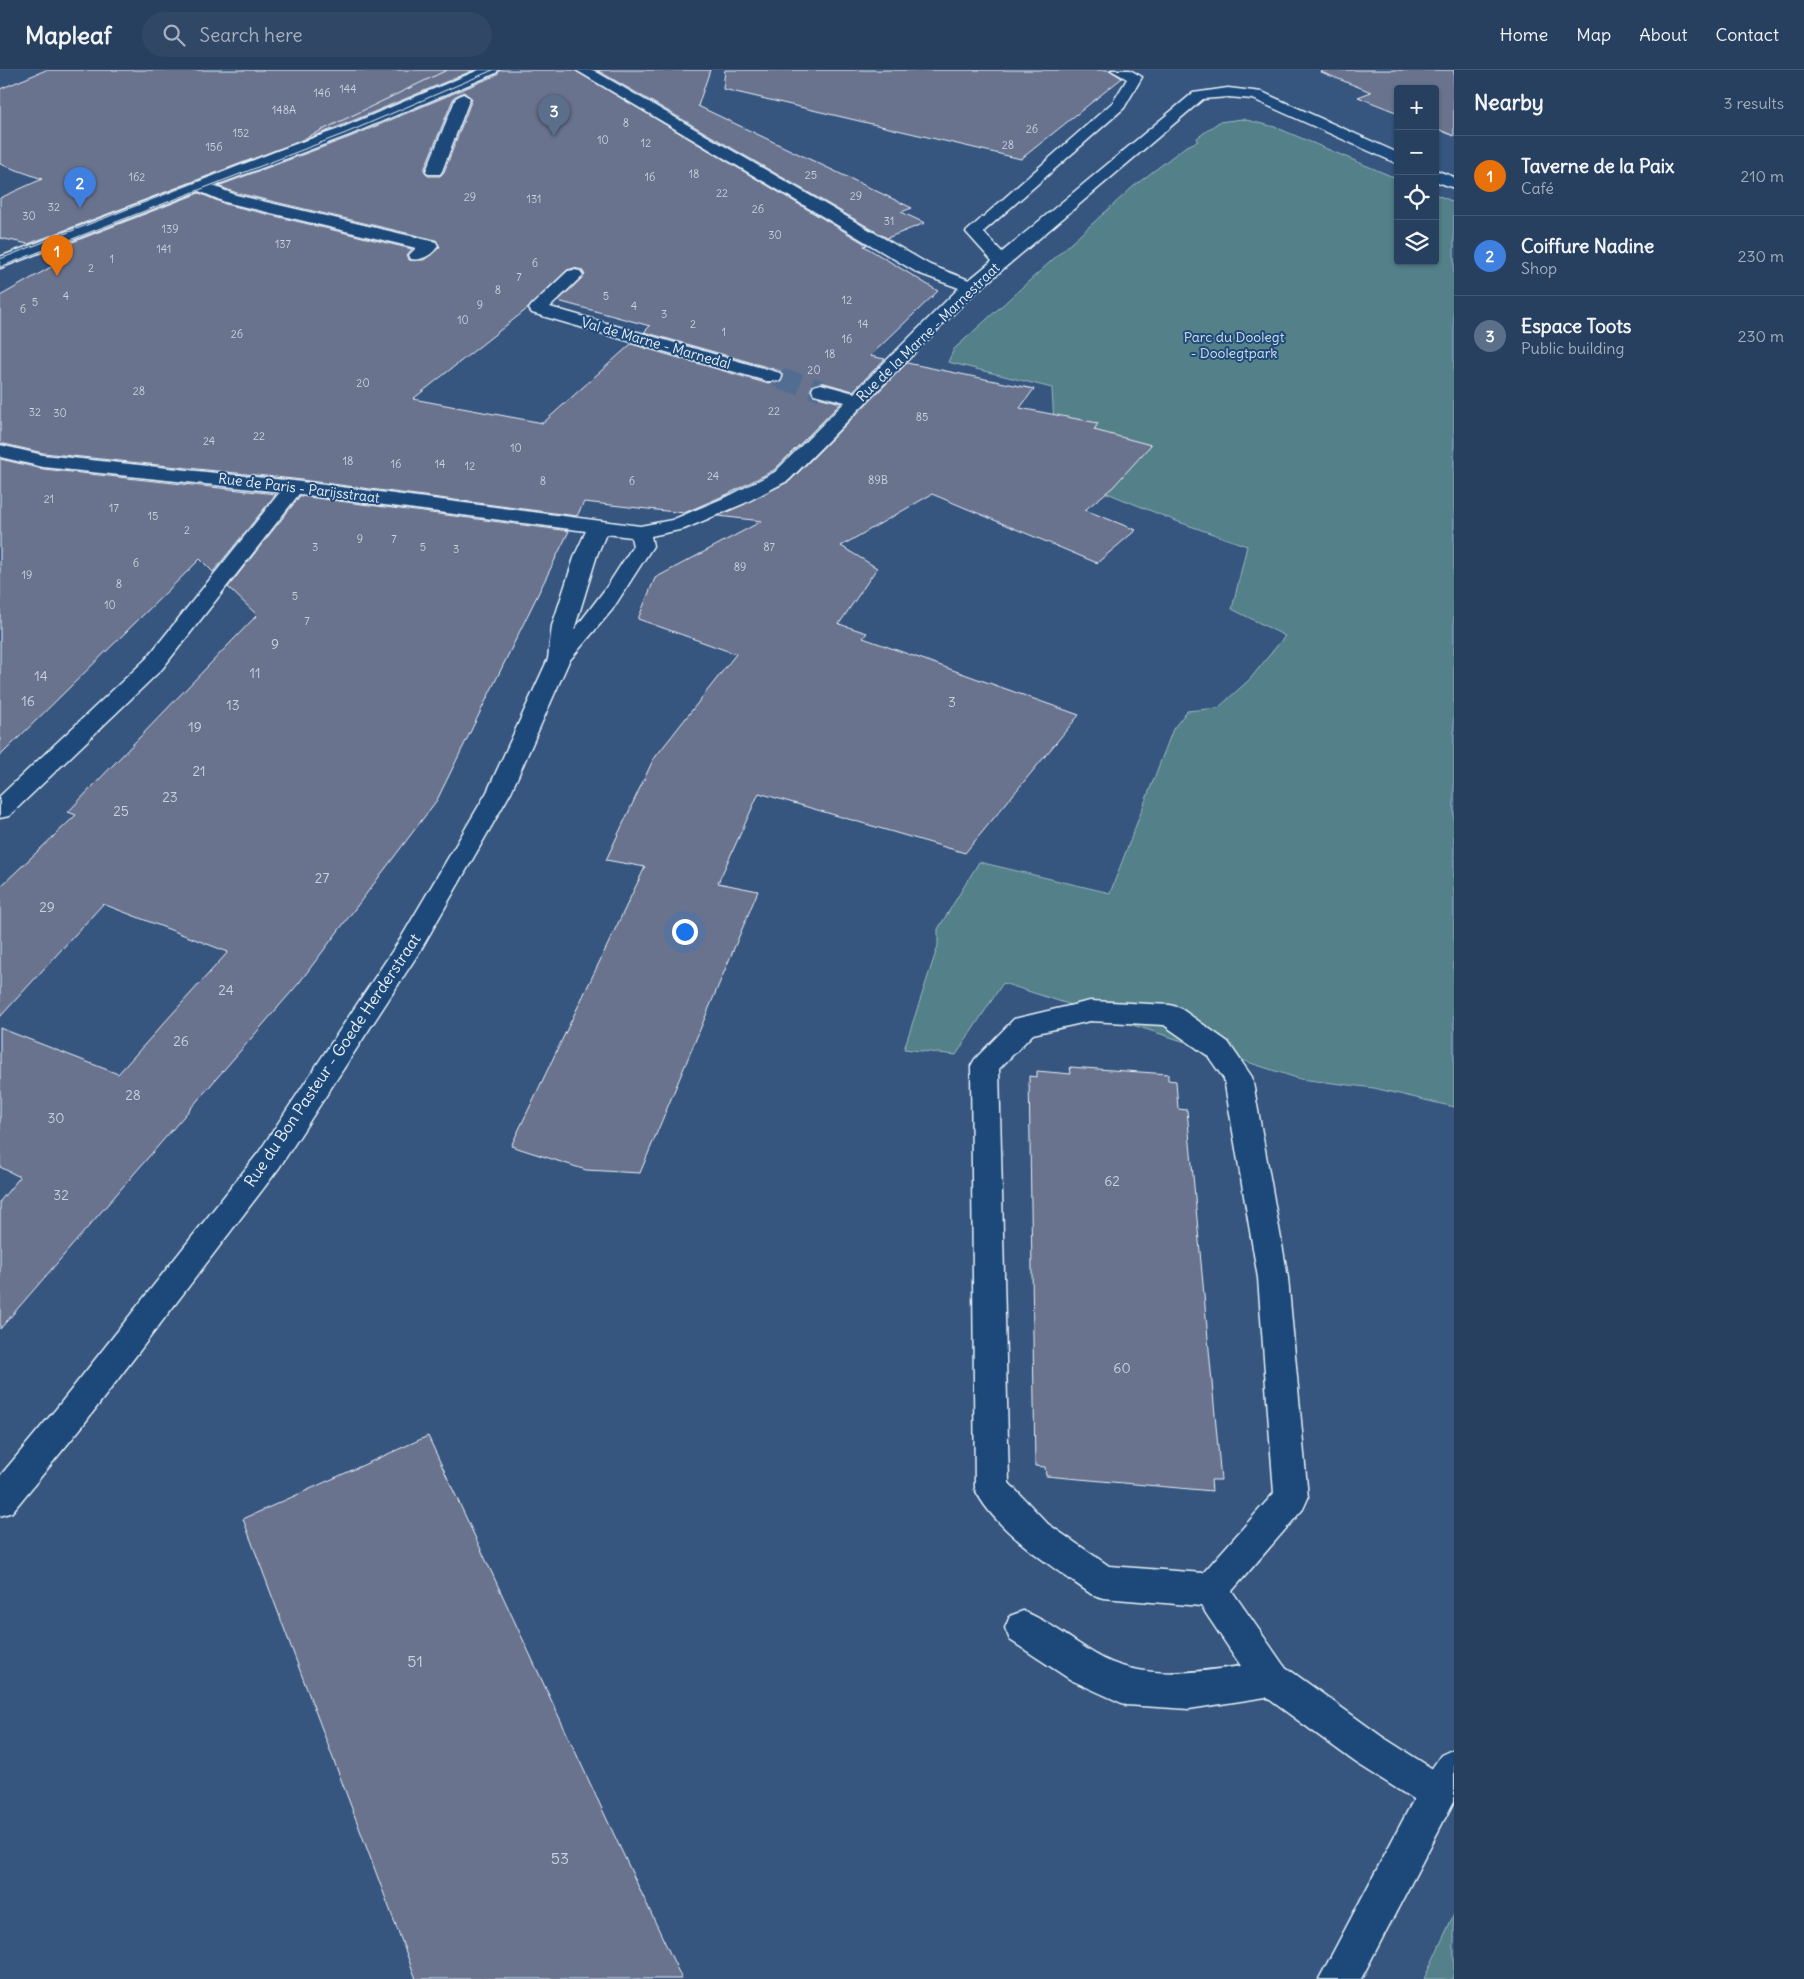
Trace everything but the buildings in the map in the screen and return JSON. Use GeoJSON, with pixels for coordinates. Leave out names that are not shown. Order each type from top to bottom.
{"type":"FeatureCollection","features":[{"type":"Feature","properties":{"kind":"street"},"geometry":{"type":"LineString","coordinates":[[6,272],[200,186],[281,154],[344,132],[492,70]]}},
{"type":"Feature","properties":{"kind":"street"},"geometry":{"type":"LineString","coordinates":[[583,70],[924,269],[972,287]]}},
{"type":"Feature","properties":{"kind":"street"},"geometry":{"type":"LineString","coordinates":[[1001,261],[974,232],[1119,106],[1135,78],[1118,70]]}},
{"type":"Feature","properties":{"kind":"street"},"geometry":{"type":"LineString","coordinates":[[281,154],[442,74]]}},
{"type":"Feature","properties":{"kind":"street","name":"Rue de la Marne - Marnestraat"},"geometry":{"type":"LineString","coordinates":[[599,525],[640,532],[677,525],[738,499],[782,476],[972,287],[1198,96],[1216,91],[1238,91],[1273,102],[1394,157]]}},
{"type":"Feature","properties":{"kind":"street"},"geometry":{"type":"LineString","coordinates":[[434,171],[463,98]]}},
{"type":"Feature","properties":{"kind":"street"},"geometry":{"type":"LineString","coordinates":[[281,154],[307,162]]}},
{"type":"Feature","properties":{"kind":"street"},"geometry":{"type":"LineString","coordinates":[[1439,177],[1454,183]]}},
{"type":"Feature","properties":{"kind":"street"},"geometry":{"type":"LineString","coordinates":[[200,186],[231,199],[430,246],[416,255]]}},
{"type":"Feature","properties":{"kind":"street","name":"Val de Marne - Marnedal"},"geometry":{"type":"LineString","coordinates":[[574,275],[538,309],[773,377]]}},
{"type":"Feature","properties":{"kind":"street"},"geometry":{"type":"LineString","coordinates":[[820,390],[858,400]]}},
{"type":"Feature","properties":{"kind":"street","name":"Rue de Paris - Parijsstraat"},"geometry":{"type":"LineString","coordinates":[[0,451],[42,461],[294,487],[599,525]]}},
{"type":"Feature","properties":{"kind":"street"},"geometry":{"type":"LineString","coordinates":[[0,810],[154,664],[294,487]]}},
{"type":"Feature","properties":{"kind":"street","name":"Rue du Bon Pasteur - Goede Herderstraat"},"geometry":{"type":"LineString","coordinates":[[559,659],[562,626],[586,554],[599,525]]}},
{"type":"Feature","properties":{"kind":"street","name":"Rue du Bon Pasteur - Goede Herderstraat"},"geometry":{"type":"LineString","coordinates":[[0,1500],[74,1411],[274,1152],[411,944],[489,809],[559,659],[589,627],[643,546],[640,532]]}},
{"type":"Feature","properties":{"kind":"street"},"geometry":{"type":"LineString","coordinates":[[1090,1011],[1170,1014],[1218,1049],[1238,1077],[1273,1278],[1291,1498],[1212,1590],[1103,1582],[1036,1534],[992,1489],[985,1066],[1024,1026],[1090,1011]]}},
{"type":"Feature","properties":{"kind":"street"},"geometry":{"type":"LineString","coordinates":[[1212,1590],[1271,1679],[1368,1749],[1446,1781],[1339,1979]]}},
{"type":"Feature","properties":{"kind":"street"},"geometry":{"type":"LineString","coordinates":[[1023,1628],[1084,1668],[1126,1687],[1189,1691],[1271,1679]]}},
{"type":"Feature","properties":{"kind":"green space","name":"Parc du Doolegt - Doolegtpark"},"geometry":{"type":"Polygon","coordinates":[[[1242,119],[1275,127],[1394,177],[1394,265],[1439,265],[1439,196],[1454,202],[1454,1107],[1374,1088],[1300,1079],[1003,983],[956,1055],[904,1049],[938,946],[938,929],[979,862],[1110,893],[1173,729],[1187,711],[1218,708],[1250,679],[1285,636],[1232,609],[1247,546],[1176,521],[1048,469],[1055,442],[1052,388],[948,362],[954,349],[1134,186],[1185,147],[1198,141],[1197,138],[1219,122],[1242,119]]]}},
{"type":"Feature","properties":{"kind":"green space"},"geometry":{"type":"Polygon","coordinates":[[[1453,1916],[1454,1979],[1424,1979],[1453,1916]]]}},
{"type":"Feature","properties":{"kind":"tunnel"},"geometry":{"type":"LineString","coordinates":[[773,377],[785,380]]}},
{"type":"Feature","properties":{"kind":"tunnel"},"geometry":{"type":"LineString","coordinates":[[780,379],[821,390]]}},
{"type":"Feature","properties":{"kind":"tram line"},"geometry":{"type":"LineString","coordinates":[[0,259],[291,145],[447,70]]}},
{"type":"Feature","properties":{"kind":"tram line"},"geometry":{"type":"LineString","coordinates":[[0,267],[346,133],[493,70]]}},
{"type":"Feature","properties":{"kind":"place","name":"Espace Toots"},"geometry":{"type":"Point","coordinates":[554,136]}},
{"type":"Feature","properties":{"kind":"place","name":"Coiffure Nadine"},"geometry":{"type":"Point","coordinates":[80,208]}},
{"type":"Feature","properties":{"kind":"place","name":"Taverne de la Paix"},"geometry":{"type":"Point","coordinates":[57,276]}}]}
